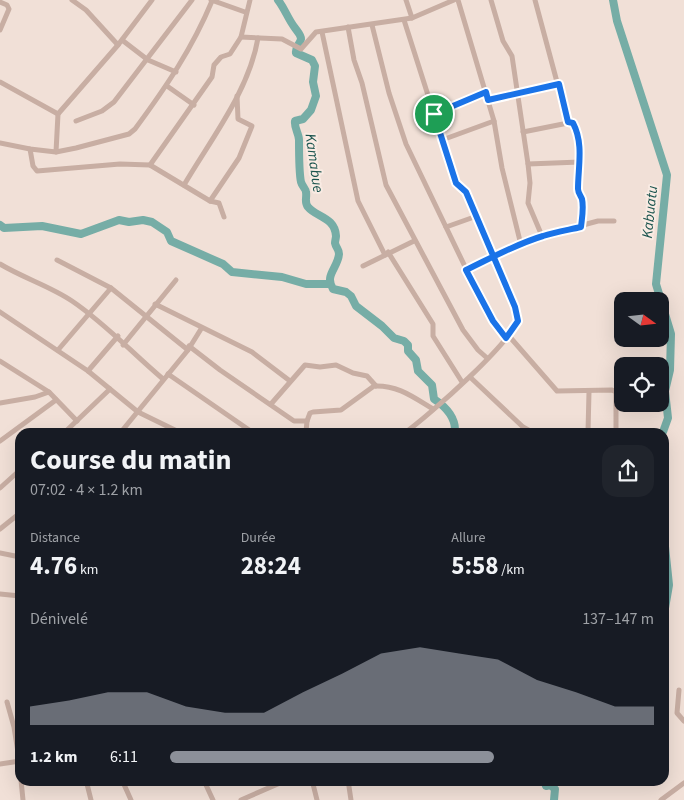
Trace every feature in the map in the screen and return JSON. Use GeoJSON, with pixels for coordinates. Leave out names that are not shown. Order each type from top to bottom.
{"type":"FeatureCollection","features":[{"type":"Feature","properties":{"kind":"street"},"geometry":{"type":"LineString","coordinates":[[72,0],[86,10],[118,45]]}},
{"type":"Feature","properties":{"kind":"street"},"geometry":{"type":"LineString","coordinates":[[56,152],[58,114],[118,45],[152,0]]}},
{"type":"Feature","properties":{"kind":"street"},"geometry":{"type":"LineString","coordinates":[[76,120],[102,111],[114,102],[192,0]]}},
{"type":"Feature","properties":{"kind":"street"},"geometry":{"type":"LineString","coordinates":[[0,143],[30,150],[56,152],[129,134],[135,129],[176,72],[198,36],[212,0],[246,12]]}},
{"type":"Feature","properties":{"kind":"street"},"geometry":{"type":"LineString","coordinates":[[150,165],[214,74],[214,65],[221,57],[230,54],[241,37],[250,0]]}},
{"type":"Feature","properties":{"kind":"street"},"geometry":{"type":"LineString","coordinates":[[406,0],[412,18]]}},
{"type":"Feature","properties":{"kind":"street"},"geometry":{"type":"LineString","coordinates":[[241,37],[282,39],[301,49],[313,34],[348,27],[372,26],[404,20],[456,0],[494,122],[502,168],[521,245]]}},
{"type":"Feature","properties":{"kind":"street"},"geometry":{"type":"LineString","coordinates":[[491,0],[503,41],[512,56],[528,164],[530,183],[528,203],[542,236]]}},
{"type":"Feature","properties":{"kind":"street"},"geometry":{"type":"LineString","coordinates":[[535,0],[568,122]]}},
{"type":"Feature","properties":{"kind":"street"},"geometry":{"type":"LineString","coordinates":[[0,2],[7,5],[9,9],[0,30]]}},
{"type":"Feature","properties":{"kind":"street"},"geometry":{"type":"LineString","coordinates":[[404,20],[456,183],[465,190],[477,216],[518,318],[508,337],[470,377],[411,428]]}},
{"type":"Feature","properties":{"kind":"street"},"geometry":{"type":"LineString","coordinates":[[372,26],[389,93],[406,144],[466,270],[493,321],[557,391],[589,392],[612,390],[616,392],[616,428]]}},
{"type":"Feature","properties":{"kind":"street"},"geometry":{"type":"LineString","coordinates":[[348,27],[354,60],[362,83],[386,185],[414,241],[447,297],[463,330],[478,350],[487,358]]}},
{"type":"Feature","properties":{"kind":"street"},"geometry":{"type":"LineString","coordinates":[[322,32],[358,201],[387,254],[433,324],[433,336],[462,382]]}},
{"type":"Feature","properties":{"kind":"street"},"geometry":{"type":"LineString","coordinates":[[184,185],[237,96],[254,62],[258,38]]}},
{"type":"Feature","properties":{"kind":"street"},"geometry":{"type":"LineString","coordinates":[[122,40],[148,60],[176,72]]}},
{"type":"Feature","properties":{"kind":"street"},"geometry":{"type":"LineString","coordinates":[[0,82],[58,114]]}},
{"type":"Feature","properties":{"kind":"street"},"geometry":{"type":"LineString","coordinates":[[488,100],[559,84]]}},
{"type":"Feature","properties":{"kind":"street"},"geometry":{"type":"LineString","coordinates":[[167,86],[194,104]]}},
{"type":"Feature","properties":{"kind":"street"},"geometry":{"type":"LineString","coordinates":[[434,114],[486,92]]}},
{"type":"Feature","properties":{"kind":"street"},"geometry":{"type":"LineString","coordinates":[[210,201],[240,158],[252,126],[238,119],[237,96]]}},
{"type":"Feature","properties":{"kind":"street"},"geometry":{"type":"LineString","coordinates":[[442,140],[494,122]]}},
{"type":"Feature","properties":{"kind":"street"},"geometry":{"type":"LineString","coordinates":[[524,132],[568,122],[573,123],[576,130],[580,162],[578,191],[582,201],[581,227]]}},
{"type":"Feature","properties":{"kind":"street"},"geometry":{"type":"LineString","coordinates":[[30,150],[33,166],[37,171],[120,164],[150,165],[210,201],[219,203],[224,217]]}},
{"type":"Feature","properties":{"kind":"street"},"geometry":{"type":"LineString","coordinates":[[528,164],[580,162]]}},
{"type":"Feature","properties":{"kind":"street"},"geometry":{"type":"LineString","coordinates":[[446,228],[477,216]]}},
{"type":"Feature","properties":{"kind":"street"},"geometry":{"type":"LineString","coordinates":[[466,270],[542,236],[598,221],[614,221]]}},
{"type":"Feature","properties":{"kind":"street"},"geometry":{"type":"LineString","coordinates":[[363,266],[414,241]]}},
{"type":"Feature","properties":{"kind":"street"},"geometry":{"type":"LineString","coordinates":[[57,260],[111,288],[188,348],[294,421],[307,421]]}},
{"type":"Feature","properties":{"kind":"street"},"geometry":{"type":"LineString","coordinates":[[0,264],[54,290],[90,315],[118,336],[123,345],[163,379]]}},
{"type":"Feature","properties":{"kind":"street"},"geometry":{"type":"LineString","coordinates":[[123,345],[176,280]]}},
{"type":"Feature","properties":{"kind":"street"},"geometry":{"type":"LineString","coordinates":[[58,350],[90,315],[111,288]]}},
{"type":"Feature","properties":{"kind":"street"},"geometry":{"type":"LineString","coordinates":[[155,304],[201,329],[225,338],[252,352],[290,381]]}},
{"type":"Feature","properties":{"kind":"street"},"geometry":{"type":"LineString","coordinates":[[0,312],[88,371],[138,412],[171,428]]}},
{"type":"Feature","properties":{"kind":"street"},"geometry":{"type":"LineString","coordinates":[[124,428],[201,329]]}},
{"type":"Feature","properties":{"kind":"street"},"geometry":{"type":"LineString","coordinates":[[88,371],[118,336]]}},
{"type":"Feature","properties":{"kind":"street"},"geometry":{"type":"LineString","coordinates":[[0,360],[49,392],[76,421]]}},
{"type":"Feature","properties":{"kind":"street"},"geometry":{"type":"LineString","coordinates":[[271,404],[305,365],[320,367],[336,365],[353,373],[367,376],[376,386]]}},
{"type":"Feature","properties":{"kind":"street"},"geometry":{"type":"LineString","coordinates":[[168,374],[246,428]]}},
{"type":"Feature","properties":{"kind":"street"},"geometry":{"type":"LineString","coordinates":[[470,377],[525,428]]}},
{"type":"Feature","properties":{"kind":"street"},"geometry":{"type":"LineString","coordinates":[[306,428],[310,413],[341,410],[370,387],[376,386],[396,388],[412,395],[433,409]]}},
{"type":"Feature","properties":{"kind":"street"},"geometry":{"type":"LineString","coordinates":[[70,428],[110,390]]}},
{"type":"Feature","properties":{"kind":"street"},"geometry":{"type":"LineString","coordinates":[[0,403],[35,398],[49,392]]}},
{"type":"Feature","properties":{"kind":"street"},"geometry":{"type":"LineString","coordinates":[[588,428],[589,392]]}},
{"type":"Feature","properties":{"kind":"street"},"geometry":{"type":"LineString","coordinates":[[19,428],[56,400]]}},
{"type":"Feature","properties":{"kind":"street"},"geometry":{"type":"LineString","coordinates":[[0,442],[15,431]]}},
{"type":"Feature","properties":{"kind":"street"},"geometry":{"type":"LineString","coordinates":[[0,488],[15,474]]}},
{"type":"Feature","properties":{"kind":"street"},"geometry":{"type":"LineString","coordinates":[[0,529],[15,517]]}},
{"type":"Feature","properties":{"kind":"street"},"geometry":{"type":"LineString","coordinates":[[0,553],[15,556]]}},
{"type":"Feature","properties":{"kind":"street"},"geometry":{"type":"LineString","coordinates":[[0,594],[15,596]]}},
{"type":"Feature","properties":{"kind":"street"},"geometry":{"type":"LineString","coordinates":[[679,690],[677,713],[684,721]]}},
{"type":"Feature","properties":{"kind":"street"},"geometry":{"type":"LineString","coordinates":[[7,702],[15,734]]}},
{"type":"Feature","properties":{"kind":"street"},"geometry":{"type":"LineString","coordinates":[[0,764],[15,762]]}},
{"type":"Feature","properties":{"kind":"street"},"geometry":{"type":"LineString","coordinates":[[661,800],[684,783]]}},
{"type":"Feature","properties":{"kind":"street"},"geometry":{"type":"LineString","coordinates":[[22,786],[23,800]]}},
{"type":"Feature","properties":{"kind":"street"},"geometry":{"type":"LineString","coordinates":[[87,786],[90,800]]}},
{"type":"Feature","properties":{"kind":"street"},"geometry":{"type":"LineString","coordinates":[[125,786],[131,800]]}},
{"type":"Feature","properties":{"kind":"street"},"geometry":{"type":"LineString","coordinates":[[206,786],[213,800]]}},
{"type":"Feature","properties":{"kind":"street"},"geometry":{"type":"LineString","coordinates":[[240,800],[273,786]]}},
{"type":"Feature","properties":{"kind":"street"},"geometry":{"type":"LineString","coordinates":[[314,786],[317,800]]}},
{"type":"Feature","properties":{"kind":"street"},"geometry":{"type":"LineString","coordinates":[[349,786],[351,800]]}},
{"type":"Feature","properties":{"kind":"waterway","name":"Kamabue"},"geometry":{"type":"LineString","coordinates":[[278,0],[300,36],[301,39],[296,53],[312,60],[315,66],[313,82],[316,96],[311,110],[303,119],[295,121],[295,124],[299,138],[300,178],[306,191],[307,205],[311,210],[329,221],[335,230],[335,243],[339,254],[330,280],[333,289],[346,292],[351,296],[356,306],[394,338],[404,341],[408,345],[408,351],[416,360],[418,371],[432,385],[434,399],[452,417],[455,428]]}},
{"type":"Feature","properties":{"kind":"waterway","name":"Kabuatu"},"geometry":{"type":"LineString","coordinates":[[613,0],[617,21],[667,175],[656,284],[671,334],[670,370],[665,391],[668,418],[664,428]]}},
{"type":"Feature","properties":{"kind":"waterway"},"geometry":{"type":"LineString","coordinates":[[0,225],[4,228],[42,226],[81,234],[119,220],[129,222],[143,220],[152,222],[167,232],[171,241],[223,264],[232,272],[282,277],[306,284],[330,284]]}},
{"type":"Feature","properties":{"kind":"waterway"},"geometry":{"type":"LineString","coordinates":[[551,786],[555,789],[554,800]]}},
{"type":"Feature","properties":{"kind":"route"},"geometry":{"type":"LineString","coordinates":[[434,114],[456,183],[466,192],[493,258],[515,307],[518,321],[506,338],[493,321],[466,270],[493,258],[521,245],[542,236],[581,227],[582,198],[578,191],[580,143],[576,130],[573,123],[568,122],[559,84],[488,100],[486,92],[434,114]]}}]}
